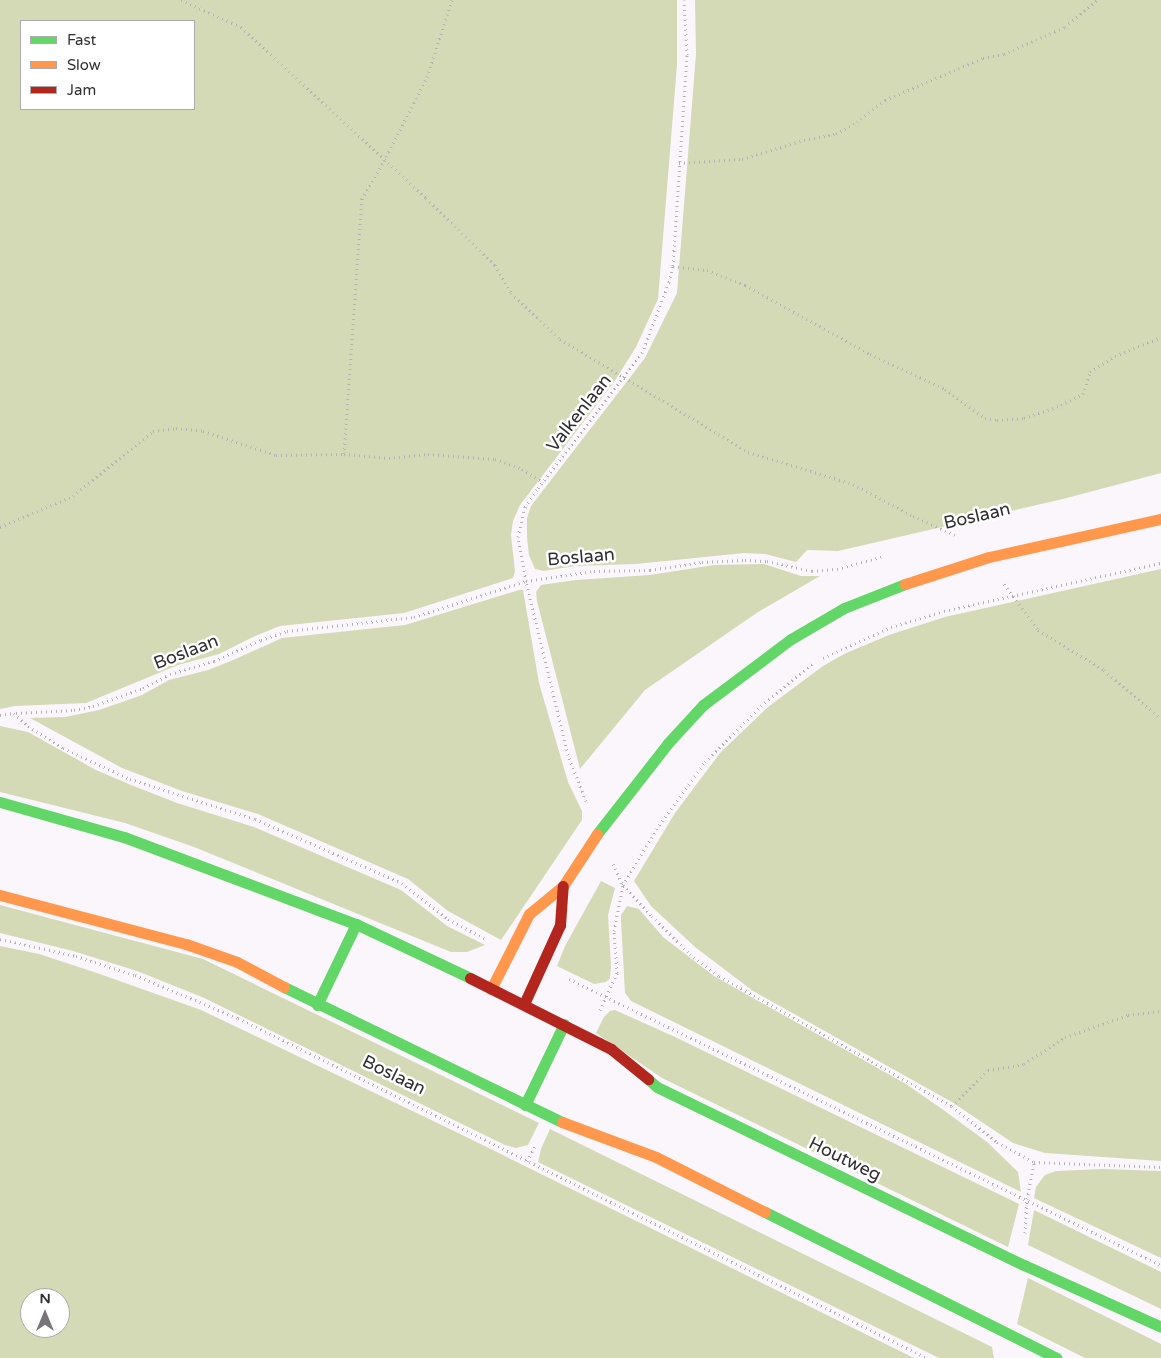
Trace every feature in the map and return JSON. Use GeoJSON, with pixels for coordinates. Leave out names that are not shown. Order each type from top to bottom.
{"type":"FeatureCollection","features":[{"type":"Feature","properties":{"kind":"main road"},"geometry":{"type":"LineString","coordinates":[[491,989],[529,914],[563,886],[598,834],[668,743],[703,705],[791,639],[844,608],[883,591],[988,557],[1161,519]]}},
{"type":"Feature","properties":{"kind":"main road"},"geometry":{"type":"LineString","coordinates":[[0,802],[124,837],[356,924],[524,1004],[560,925],[563,886]]}},
{"type":"Feature","properties":{"kind":"main road","name":"Boslaan"},"geometry":{"type":"LineString","coordinates":[[0,895],[186,944],[228,959],[317,1005],[525,1105]]}},
{"type":"Feature","properties":{"kind":"main road"},"geometry":{"type":"LineString","coordinates":[[317,1005],[356,924]]}},
{"type":"Feature","properties":{"kind":"main road","name":"Houtweg"},"geometry":{"type":"LineString","coordinates":[[524,1004],[611,1049],[657,1087],[1024,1265],[1161,1327]]}},
{"type":"Feature","properties":{"kind":"main road"},"geometry":{"type":"LineString","coordinates":[[564,1024],[525,1105],[574,1128],[656,1157],[1056,1358]]}},
{"type":"Feature","properties":{"kind":"path"},"geometry":{"type":"LineString","coordinates":[[181,0],[241,27],[426,198],[495,265],[511,293],[560,339],[625,376]]}},
{"type":"Feature","properties":{"kind":"path"},"geometry":{"type":"LineString","coordinates":[[344,454],[362,199],[384,161],[427,77],[452,0]]}},
{"type":"Feature","properties":{"kind":"path","name":"Valkenlaan"},"geometry":{"type":"LineString","coordinates":[[684,0],[687,54],[673,266],[662,303],[642,353],[525,507],[518,537],[526,581],[568,755],[598,834],[624,885],[690,954],[720,976],[952,1106],[996,1142],[1034,1162],[1161,1167]]}},
{"type":"Feature","properties":{"kind":"path"},"geometry":{"type":"LineString","coordinates":[[679,163],[742,158],[804,140],[836,134],[857,122],[885,100],[941,75],[983,58],[1004,54],[1065,27],[1097,0]]}},
{"type":"Feature","properties":{"kind":"path"},"geometry":{"type":"LineString","coordinates":[[673,266],[707,270],[745,285],[870,354],[945,389],[985,418],[998,420],[1024,418],[1062,406],[1083,394],[1090,372],[1115,356],[1161,337]]}},
{"type":"Feature","properties":{"kind":"path","name":"Boslaan"},"geometry":{"type":"LineString","coordinates":[[625,376],[656,398],[748,452],[852,484],[913,516],[960,537],[950,540]]}},
{"type":"Feature","properties":{"kind":"path"},"geometry":{"type":"LineString","coordinates":[[0,527],[73,496],[153,431],[176,428],[204,431],[276,454],[344,454],[389,458],[428,454],[495,459],[522,469],[543,482]]}},
{"type":"Feature","properties":{"kind":"path","name":"Boslaan"},"geometry":{"type":"LineString","coordinates":[[0,715],[74,710],[93,706],[143,688],[170,674],[214,661],[261,640],[287,631],[414,617],[526,581],[594,571],[650,570],[702,562],[745,560],[768,561],[812,571],[836,568],[884,557]]}},
{"type":"Feature","properties":{"kind":"path"},"geometry":{"type":"LineString","coordinates":[[988,557],[1011,596],[1038,630],[1104,670],[1161,719]]}},
{"type":"Feature","properties":{"kind":"path"},"geometry":{"type":"LineString","coordinates":[[588,1037],[617,973],[614,931],[624,885],[659,825],[705,762],[761,706],[814,663],[847,645],[891,627],[944,611],[1161,563]]}},
{"type":"Feature","properties":{"kind":"path"},"geometry":{"type":"LineString","coordinates":[[14,713],[28,726],[63,748],[130,779],[255,819],[402,882],[448,919],[511,951]]}},
{"type":"Feature","properties":{"kind":"path","name":"Boslaan"},"geometry":{"type":"LineString","coordinates":[[0,940],[76,956],[135,975],[238,1018],[927,1358]]}},
{"type":"Feature","properties":{"kind":"path"},"geometry":{"type":"LineString","coordinates":[[542,965],[1161,1265]]}},
{"type":"Feature","properties":{"kind":"path"},"geometry":{"type":"LineString","coordinates":[[952,1106],[988,1070],[1024,1064],[1065,1037],[1110,1021],[1128,1015],[1161,1010]]}},
{"type":"Feature","properties":{"kind":"path"},"geometry":{"type":"LineString","coordinates":[[527,1161],[550,1117]]}},
{"type":"Feature","properties":{"kind":"green space"},"geometry":{"type":"Polygon","coordinates":[[[0,0],[677,0],[677,65],[658,299],[636,347],[614,382],[520,505],[513,521],[511,535],[515,571],[513,578],[404,613],[280,626],[219,654],[178,665],[86,703],[15,706],[0,709],[0,0]]]}},
{"type":"Feature","properties":{"kind":"green space"},"geometry":{"type":"Polygon","coordinates":[[[695,0],[1161,0],[1161,473],[1063,499],[838,551],[807,550],[796,562],[765,554],[744,553],[636,564],[575,566],[544,571],[535,569],[529,555],[527,537],[527,518],[531,506],[645,358],[677,293],[696,54],[695,0]]]}},
{"type":"Feature","properties":{"kind":"green space"},"geometry":{"type":"Polygon","coordinates":[[[764,564],[801,576],[820,576],[758,612],[645,690],[580,769],[537,601],[536,592],[541,585],[576,580],[650,575],[714,565],[764,564]]]}},
{"type":"Feature","properties":{"kind":"green space"},"geometry":{"type":"Polygon","coordinates":[[[1161,569],[1161,1161],[1045,1153],[1013,1143],[952,1102],[753,991],[695,947],[651,906],[634,881],[675,813],[720,753],[768,707],[823,666],[844,654],[889,635],[945,617],[1161,569]]]}},
{"type":"Feature","properties":{"kind":"green space"},"geometry":{"type":"Polygon","coordinates":[[[523,590],[539,683],[568,782],[582,811],[582,820],[501,940],[448,911],[408,879],[258,814],[182,791],[122,768],[30,718],[65,717],[99,710],[142,695],[169,680],[208,670],[231,661],[282,638],[405,625],[523,590]]]}},
{"type":"Feature","properties":{"kind":"green space"},"geometry":{"type":"Polygon","coordinates":[[[0,726],[28,732],[96,770],[131,785],[177,803],[254,827],[401,890],[447,926],[485,945],[467,952],[451,952],[194,847],[125,823],[0,792],[0,726]]]}},
{"type":"Feature","properties":{"kind":"green space"},"geometry":{"type":"Polygon","coordinates":[[[601,881],[615,888],[608,915],[611,966],[610,978],[606,982],[594,984],[557,966],[565,946],[601,881]]]}},
{"type":"Feature","properties":{"kind":"green space"},"geometry":{"type":"Polygon","coordinates":[[[0,905],[203,959],[539,1123],[528,1145],[516,1148],[505,1145],[202,997],[137,971],[73,951],[0,933],[0,905]]]}},
{"type":"Feature","properties":{"kind":"green space"},"geometry":{"type":"Polygon","coordinates":[[[627,906],[639,909],[663,937],[714,976],[906,1084],[942,1109],[987,1142],[1018,1172],[1021,1192],[631,1001],[625,993],[621,921],[621,915],[627,906]]]}},
{"type":"Feature","properties":{"kind":"green space"},"geometry":{"type":"Polygon","coordinates":[[[0,946],[39,954],[201,1010],[452,1130],[914,1358],[0,1358],[0,946]]]}},
{"type":"Feature","properties":{"kind":"green space"},"geometry":{"type":"Polygon","coordinates":[[[615,1010],[675,1037],[1019,1204],[1008,1247],[662,1078],[596,1033],[604,1017],[610,1011],[615,1010]]]}},
{"type":"Feature","properties":{"kind":"green space"},"geometry":{"type":"Polygon","coordinates":[[[550,1129],[992,1347],[994,1358],[939,1358],[538,1162],[541,1149],[550,1129]]]}},
{"type":"Feature","properties":{"kind":"green space"},"geometry":{"type":"Polygon","coordinates":[[[1103,1169],[1161,1171],[1161,1258],[1034,1198],[1036,1187],[1045,1175],[1056,1171],[1103,1169]]]}},
{"type":"Feature","properties":{"kind":"green space"},"geometry":{"type":"Polygon","coordinates":[[[1034,1210],[1161,1272],[1161,1309],[1028,1245],[1034,1210]]]}},
{"type":"Feature","properties":{"kind":"green space"},"geometry":{"type":"Polygon","coordinates":[[[1028,1278],[1161,1344],[1161,1358],[1085,1358],[1017,1324],[1028,1278]]]}},
{"type":"Feature","properties":{"kind":"traffic: fast"},"geometry":{"type":"LineString","coordinates":[[597,834],[668,743],[703,705],[791,639],[844,608],[905,584]]}},
{"type":"Feature","properties":{"kind":"traffic: fast"},"geometry":{"type":"LineString","coordinates":[[0,802],[124,837],[356,924],[470,978]]}},
{"type":"Feature","properties":{"kind":"traffic: fast"},"geometry":{"type":"LineString","coordinates":[[317,1005],[356,924]]}},
{"type":"Feature","properties":{"kind":"traffic: fast"},"geometry":{"type":"LineString","coordinates":[[284,987],[562,1122]]}},
{"type":"Feature","properties":{"kind":"traffic: fast"},"geometry":{"type":"LineString","coordinates":[[525,1105],[564,1024]]}},
{"type":"Feature","properties":{"kind":"traffic: fast"},"geometry":{"type":"LineString","coordinates":[[648,1079],[657,1087],[1024,1265],[1161,1327]]}},
{"type":"Feature","properties":{"kind":"traffic: fast"},"geometry":{"type":"LineString","coordinates":[[765,1212],[1056,1358]]}},
{"type":"Feature","properties":{"kind":"traffic: slow"},"geometry":{"type":"LineString","coordinates":[[905,584],[989,557],[1161,519]]}},
{"type":"Feature","properties":{"kind":"traffic: slow"},"geometry":{"type":"LineString","coordinates":[[491,989],[529,914],[563,886],[597,834]]}},
{"type":"Feature","properties":{"kind":"traffic: slow"},"geometry":{"type":"LineString","coordinates":[[0,895],[186,944],[237,962],[284,987]]}},
{"type":"Feature","properties":{"kind":"traffic: slow"},"geometry":{"type":"LineString","coordinates":[[562,1122],[656,1157],[765,1212]]}},
{"type":"Feature","properties":{"kind":"traffic: jam"},"geometry":{"type":"LineString","coordinates":[[524,1004],[560,925],[563,886]]}},
{"type":"Feature","properties":{"kind":"traffic: jam"},"geometry":{"type":"LineString","coordinates":[[470,978],[611,1049],[648,1079]]}}]}
